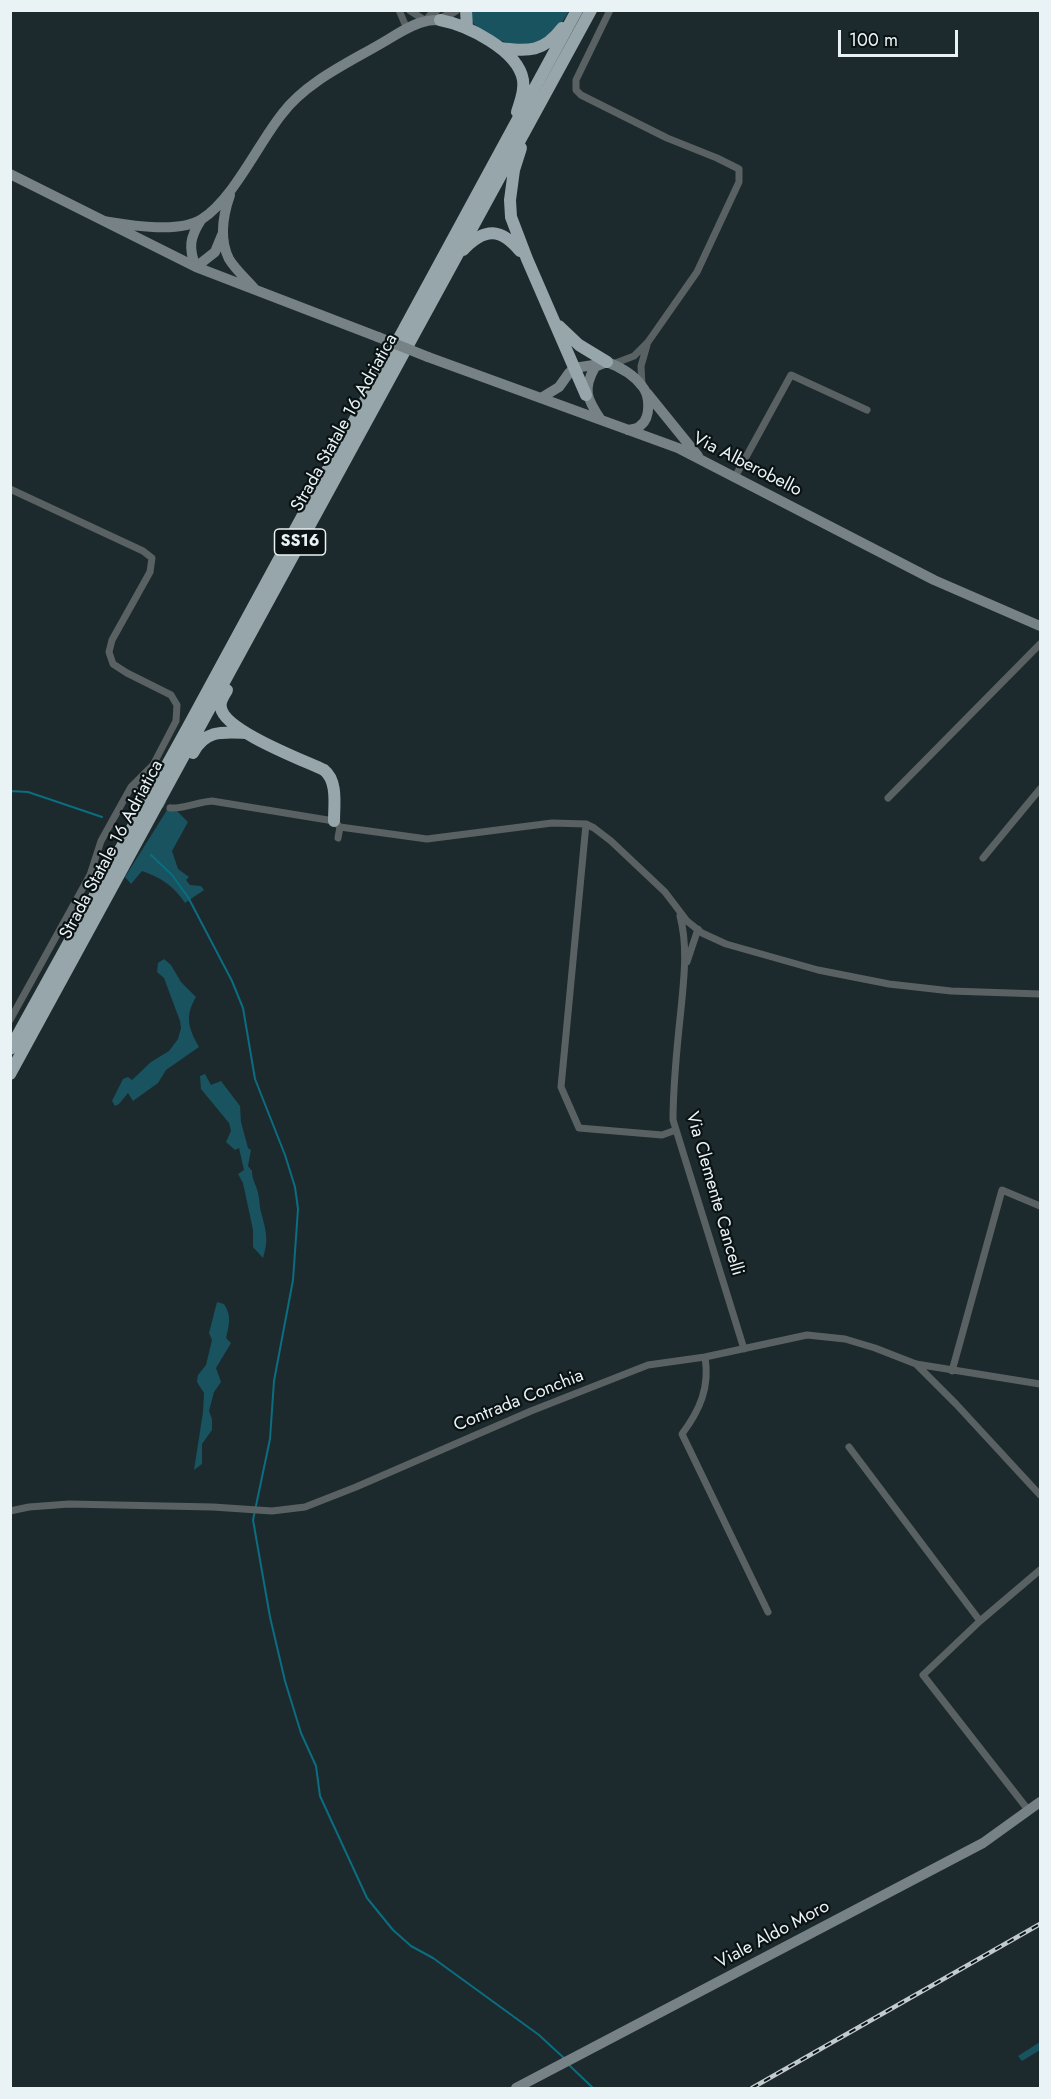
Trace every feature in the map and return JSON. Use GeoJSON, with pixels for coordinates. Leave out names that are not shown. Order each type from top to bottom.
{"type":"FeatureCollection","features":[{"type":"Feature","properties":{"kind":"highway"},"geometry":{"type":"LineString","coordinates":[[466,10],[467,28]]}},
{"type":"Feature","properties":{"kind":"highway"},"geometry":{"type":"LineString","coordinates":[[500,48],[520,50],[539,48],[554,39],[576,10]]}},
{"type":"Feature","properties":{"kind":"highway","name":"Strada Statale 16 Adriatica"},"geometry":{"type":"LineString","coordinates":[[10,1049],[506,144],[576,10]]}},
{"type":"Feature","properties":{"kind":"highway","name":"Strada Statale 16 Adriatica"},"geometry":{"type":"LineString","coordinates":[[10,1074],[591,10]]}},
{"type":"Feature","properties":{"kind":"highway"},"geometry":{"type":"LineString","coordinates":[[438,15],[467,28],[500,48],[517,65],[523,81],[522,98],[506,144]]}},
{"type":"Feature","properties":{"kind":"highway"},"geometry":{"type":"LineString","coordinates":[[529,122],[514,170],[510,200],[511,217],[526,259],[586,394]]}},
{"type":"Feature","properties":{"kind":"highway"},"geometry":{"type":"LineString","coordinates":[[455,258],[468,244],[489,233],[498,233],[511,241],[526,259]]}},
{"type":"Feature","properties":{"kind":"highway"},"geometry":{"type":"LineString","coordinates":[[556,323],[579,345],[607,363]]}},
{"type":"Feature","properties":{"kind":"highway"},"geometry":{"type":"LineString","coordinates":[[262,611],[257,636],[221,701],[221,710],[228,720],[246,733],[330,775],[333,783],[337,824]]}},
{"type":"Feature","properties":{"kind":"highway"},"geometry":{"type":"LineString","coordinates":[[160,797],[178,780],[199,741],[224,732],[246,733]]}},
{"type":"Feature","properties":{"kind":"main road"},"geometry":{"type":"LineString","coordinates":[[233,186],[224,212],[222,235],[215,252],[195,267],[190,244],[193,232],[201,220],[217,206],[233,186],[282,112],[301,94],[328,75],[407,29],[438,15]]}},
{"type":"Feature","properties":{"kind":"main road","name":"Via Alberobello"},"geometry":{"type":"LineString","coordinates":[[10,174],[195,267],[428,357],[678,448],[934,580],[1041,626]]}},
{"type":"Feature","properties":{"kind":"main road"},"geometry":{"type":"LineString","coordinates":[[104,221],[151,228],[201,220]]}},
{"type":"Feature","properties":{"kind":"main road"},"geometry":{"type":"LineString","coordinates":[[222,235],[229,259],[256,291]]}},
{"type":"Feature","properties":{"kind":"main road"},"geometry":{"type":"LineString","coordinates":[[601,420],[586,394],[595,367],[607,363]]}},
{"type":"Feature","properties":{"kind":"main road"},"geometry":{"type":"LineString","coordinates":[[541,398],[559,387],[574,368],[607,363],[629,373],[702,461]]}},
{"type":"Feature","properties":{"kind":"main road"},"geometry":{"type":"LineString","coordinates":[[628,430],[638,428],[646,419],[648,404],[644,389]]}},
{"type":"Feature","properties":{"kind":"main road","name":"Viale Aldo Moro"},"geometry":{"type":"LineString","coordinates":[[516,2088],[983,1843],[1041,1802]]}},
{"type":"Feature","properties":{"kind":"street"},"geometry":{"type":"LineString","coordinates":[[399,10],[407,29]]}},
{"type":"Feature","properties":{"kind":"street"},"geometry":{"type":"LineString","coordinates":[[409,10],[426,21]]}},
{"type":"Feature","properties":{"kind":"street"},"geometry":{"type":"LineString","coordinates":[[438,15],[456,10]]}},
{"type":"Feature","properties":{"kind":"street"},"geometry":{"type":"LineString","coordinates":[[607,363],[634,356],[648,342],[697,272],[739,182],[739,169],[730,163],[657,133],[581,95],[576,90],[576,80],[610,10]]}},
{"type":"Feature","properties":{"kind":"street"},"geometry":{"type":"LineString","coordinates":[[644,389],[641,366],[648,342]]}},
{"type":"Feature","properties":{"kind":"street"},"geometry":{"type":"LineString","coordinates":[[735,477],[791,375],[867,410]]}},
{"type":"Feature","properties":{"kind":"street"},"geometry":{"type":"LineString","coordinates":[[10,489],[143,551],[152,558],[150,572],[112,640],[109,652],[113,664],[171,695],[177,705],[176,721],[153,765],[131,787],[101,841],[90,876],[10,1020]]}},
{"type":"Feature","properties":{"kind":"street"},"geometry":{"type":"LineString","coordinates":[[888,798],[1041,644]]}},
{"type":"Feature","properties":{"kind":"street"},"geometry":{"type":"LineString","coordinates":[[131,787],[140,792]]}},
{"type":"Feature","properties":{"kind":"street"},"geometry":{"type":"LineString","coordinates":[[983,858],[1041,789]]}},
{"type":"Feature","properties":{"kind":"street"},"geometry":{"type":"LineString","coordinates":[[170,808],[178,809],[212,801],[427,839],[552,823],[586,824],[610,841],[666,892],[679,911],[696,928],[726,944],[818,970],[888,984],[951,991],[1041,994]]}},
{"type":"Feature","properties":{"kind":"street"},"geometry":{"type":"LineString","coordinates":[[337,824],[339,838]]}},
{"type":"Feature","properties":{"kind":"street"},"geometry":{"type":"LineString","coordinates":[[586,824],[561,1087],[579,1128],[662,1135],[676,1130]]}},
{"type":"Feature","properties":{"kind":"street"},"geometry":{"type":"LineString","coordinates":[[679,911],[684,941],[684,973]]}},
{"type":"Feature","properties":{"kind":"street"},"geometry":{"type":"LineString","coordinates":[[684,941],[690,929],[696,928]]}},
{"type":"Feature","properties":{"kind":"street"},"geometry":{"type":"LineString","coordinates":[[684,973],[696,928]]}},
{"type":"Feature","properties":{"kind":"street"},"geometry":{"type":"LineString","coordinates":[[691,950],[702,939],[709,936]]}},
{"type":"Feature","properties":{"kind":"street","name":"Via Clemente Cancelli"},"geometry":{"type":"LineString","coordinates":[[684,973],[673,1120],[744,1349]]}},
{"type":"Feature","properties":{"kind":"street"},"geometry":{"type":"LineString","coordinates":[[952,1371],[1002,1190],[1041,1206]]}},
{"type":"Feature","properties":{"kind":"street","name":"Contrada Conchia"},"geometry":{"type":"LineString","coordinates":[[10,1511],[69,1504],[213,1507],[272,1512],[305,1507],[531,1411],[648,1365],[705,1357],[807,1335],[845,1339],[916,1364],[1041,1384]]}},
{"type":"Feature","properties":{"kind":"street"},"geometry":{"type":"LineString","coordinates":[[705,1357],[708,1374],[704,1396],[695,1417],[682,1434],[768,1612]]}},
{"type":"Feature","properties":{"kind":"street"},"geometry":{"type":"LineString","coordinates":[[916,1364],[1041,1496]]}},
{"type":"Feature","properties":{"kind":"street"},"geometry":{"type":"LineString","coordinates":[[849,1447],[980,1621]]}},
{"type":"Feature","properties":{"kind":"street"},"geometry":{"type":"LineString","coordinates":[[1029,1811],[923,1676],[980,1621],[1041,1570]]}},
{"type":"Feature","properties":{"kind":"shaded area"},"geometry":{"type":"Polygon","coordinates":[[[469,11],[569,11],[560,26],[548,38],[538,44],[523,46],[504,42],[479,29],[474,24],[469,11]]]}},
{"type":"Feature","properties":{"kind":"shaded area"},"geometry":{"type":"Polygon","coordinates":[[[167,810],[177,811],[188,822],[172,851],[178,869],[189,877],[186,880],[190,885],[201,886],[204,890],[185,903],[171,887],[149,873],[142,871],[131,884],[125,877],[167,810]]]}},
{"type":"Feature","properties":{"kind":"shaded area"},"geometry":{"type":"Polygon","coordinates":[[[164,959],[171,965],[181,982],[196,997],[190,1011],[189,1023],[199,1047],[166,1070],[158,1083],[133,1101],[128,1093],[115,1106],[112,1101],[123,1079],[128,1077],[132,1080],[151,1062],[169,1051],[178,1039],[180,1021],[164,978],[157,972],[158,963],[164,959]]]}},
{"type":"Feature","properties":{"kind":"shaded area"},"geometry":{"type":"Polygon","coordinates":[[[205,1074],[211,1085],[221,1081],[240,1106],[241,1122],[248,1148],[251,1150],[248,1166],[252,1171],[265,1230],[266,1245],[263,1258],[253,1247],[253,1230],[243,1183],[238,1174],[244,1170],[239,1148],[235,1150],[226,1142],[231,1131],[229,1123],[201,1089],[200,1076],[205,1074]]]}},
{"type":"Feature","properties":{"kind":"shaded area"},"geometry":{"type":"Polygon","coordinates":[[[217,1302],[224,1304],[228,1313],[229,1325],[226,1338],[231,1343],[216,1368],[221,1382],[214,1392],[209,1411],[212,1430],[202,1444],[202,1464],[194,1470],[204,1393],[197,1382],[198,1375],[206,1365],[212,1340],[209,1333],[217,1302]]]}},
{"type":"Feature","properties":{"kind":"shaded area"},"geometry":{"type":"Polygon","coordinates":[[[1040,2042],[1040,2050],[1022,2061],[1018,2056],[1040,2042]]]}},
{"type":"Feature","properties":{"kind":"waterway"},"geometry":{"type":"LineString","coordinates":[[10,791],[28,792],[102,817]]}},
{"type":"Feature","properties":{"kind":"waterway"},"geometry":{"type":"LineString","coordinates":[[151,855],[172,875],[188,897],[232,981],[243,1008],[255,1079],[295,1187],[298,1209],[293,1280],[274,1381],[270,1439],[253,1520],[270,1617],[285,1681],[301,1733],[316,1766],[320,1796],[367,1898],[393,1930],[411,1946],[433,1958],[539,2035],[565,2059]]}},
{"type":"Feature","properties":{"kind":"waterway"},"geometry":{"type":"LineString","coordinates":[[568,2064],[593,2088]]}},
{"type":"Feature","properties":{"kind":"tunnel"},"geometry":{"type":"LineString","coordinates":[[140,792],[170,808]]}},
{"type":"Feature","properties":{"kind":"railway"},"geometry":{"type":"LineString","coordinates":[[752,2088],[1040,1924]]}}]}
